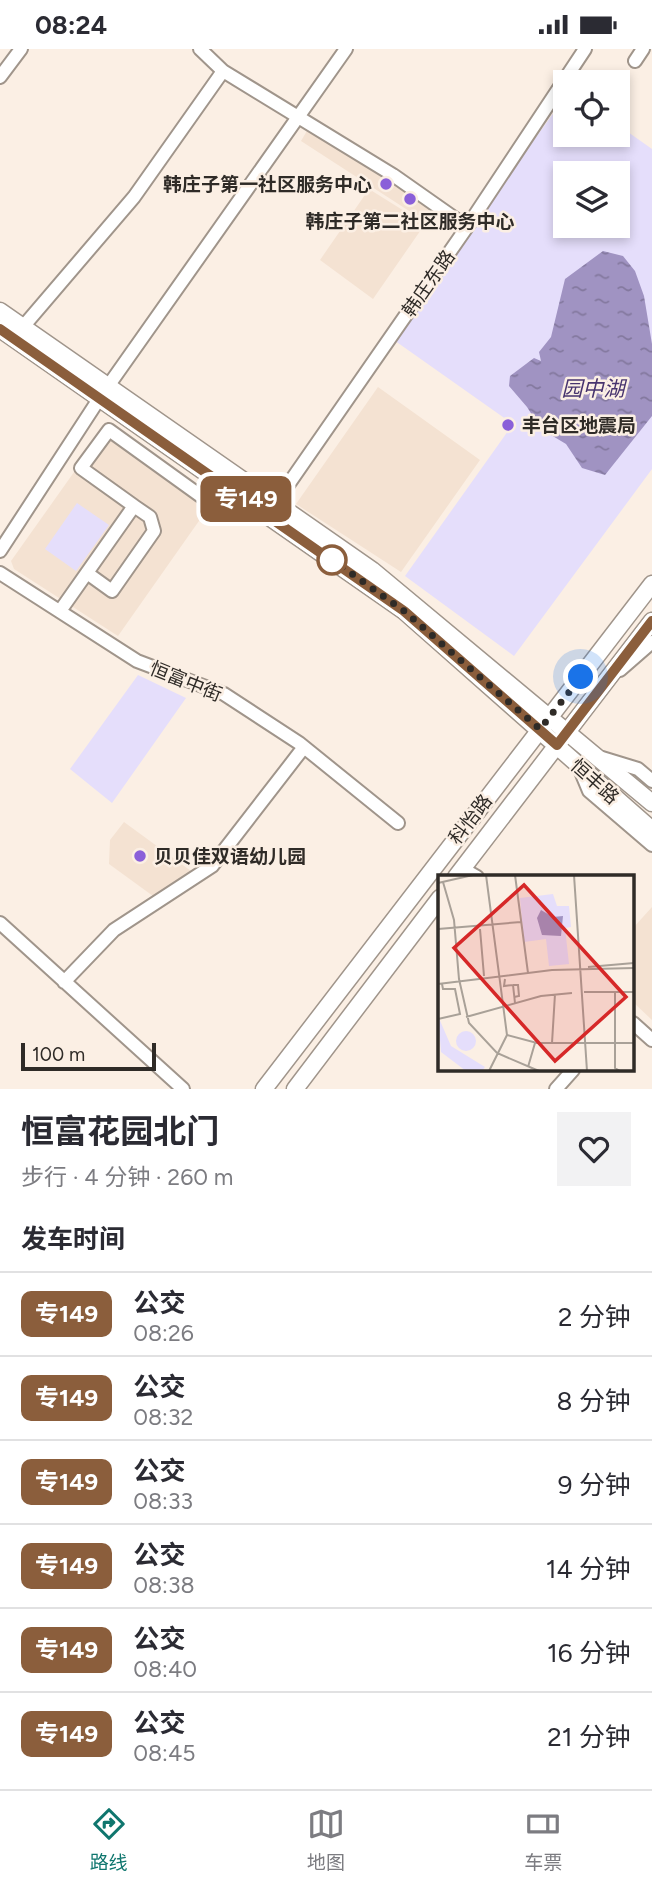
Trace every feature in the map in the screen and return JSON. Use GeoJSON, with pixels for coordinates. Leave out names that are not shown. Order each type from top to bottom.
{"type":"FeatureCollection","features":[{"type":"Feature","properties":{"kind":"main road"},"geometry":{"type":"LineString","coordinates":[[0,311],[216,478],[272,509]]}},
{"type":"Feature","properties":{"kind":"main road"},"geometry":{"type":"LineString","coordinates":[[0,329],[103,392],[272,509],[405,595],[545,723]]}},
{"type":"Feature","properties":{"kind":"main road","name":"科怡路"},"geometry":{"type":"LineString","coordinates":[[264,1089],[652,585]]}},
{"type":"Feature","properties":{"kind":"main road","name":"科怡路"},"geometry":{"type":"LineString","coordinates":[[465,874],[557,745],[652,621]]}},
{"type":"Feature","properties":{"kind":"main road","name":"恒丰路"},"geometry":{"type":"LineString","coordinates":[[545,723],[568,732],[652,803]]}},
{"type":"Feature","properties":{"kind":"main road","name":"恒丰路"},"geometry":{"type":"LineString","coordinates":[[545,723],[557,745],[652,830]]}},
{"type":"Feature","properties":{"kind":"main road"},"geometry":{"type":"LineString","coordinates":[[295,1089],[438,901]]}},
{"type":"Feature","properties":{"kind":"street"},"geometry":{"type":"LineString","coordinates":[[0,78],[22,49]]}},
{"type":"Feature","properties":{"kind":"street"},"geometry":{"type":"LineString","coordinates":[[200,49],[223,71],[393,175],[467,227]]}},
{"type":"Feature","properties":{"kind":"street"},"geometry":{"type":"LineString","coordinates":[[0,551],[103,392],[346,49]]}},
{"type":"Feature","properties":{"kind":"street","name":"韩庄东路"},"geometry":{"type":"LineString","coordinates":[[272,509],[467,227],[585,49]]}},
{"type":"Feature","properties":{"kind":"street"},"geometry":{"type":"LineString","coordinates":[[635,61],[643,49]]}},
{"type":"Feature","properties":{"kind":"street"},"geometry":{"type":"LineString","coordinates":[[22,328],[134,197],[223,71]]}},
{"type":"Feature","properties":{"kind":"street"},"geometry":{"type":"LineString","coordinates":[[87,573],[112,591],[154,531],[150,517],[81,468],[109,430],[202,497],[216,478]]}},
{"type":"Feature","properties":{"kind":"street"},"geometry":{"type":"LineString","coordinates":[[60,611],[134,506]]}},
{"type":"Feature","properties":{"kind":"street","name":"恒富中街"},"geometry":{"type":"LineString","coordinates":[[0,573],[137,661],[224,694],[304,747],[398,823]]}},
{"type":"Feature","properties":{"kind":"street"},"geometry":{"type":"LineString","coordinates":[[607,682],[652,642]]}},
{"type":"Feature","properties":{"kind":"street"},"geometry":{"type":"LineString","coordinates":[[64,982],[114,930],[212,866],[304,747]]}},
{"type":"Feature","properties":{"kind":"street"},"geometry":{"type":"LineString","coordinates":[[598,757],[638,769],[652,781]]}},
{"type":"Feature","properties":{"kind":"street"},"geometry":{"type":"LineString","coordinates":[[579,766],[589,790],[652,845]]}},
{"type":"Feature","properties":{"kind":"street"},"geometry":{"type":"LineString","coordinates":[[0,923],[183,1089]]}},
{"type":"Feature","properties":{"kind":"street"},"geometry":{"type":"LineString","coordinates":[[634,1024],[652,1040]]}},
{"type":"Feature","properties":{"kind":"street"},"geometry":{"type":"LineString","coordinates":[[556,1089],[572,1071]]}},
{"type":"Feature","properties":{"kind":"shaded area"},"geometry":{"type":"Polygon","coordinates":[[[553,114],[553,147],[630,147],[630,133],[652,149],[652,469],[514,656],[405,576],[513,424],[391,338],[553,114]]]}},
{"type":"Feature","properties":{"kind":"shaded area"},"geometry":{"type":"Polygon","coordinates":[[[311,124],[431,208],[423,220],[301,141],[311,124]]]}},
{"type":"Feature","properties":{"kind":"shaded area"},"geometry":{"type":"Polygon","coordinates":[[[369,189],[425,224],[373,299],[320,260],[369,189]]]}},
{"type":"Feature","properties":{"kind":"shaded area"},"geometry":{"type":"Polygon","coordinates":[[[378,387],[480,460],[401,572],[296,504],[378,387]]]}},
{"type":"Feature","properties":{"kind":"shaded area"},"geometry":{"type":"Polygon","coordinates":[[[113,426],[213,501],[118,636],[14,569],[11,561],[106,427],[113,426]]]}},
{"type":"Feature","properties":{"kind":"shaded area"},"geometry":{"type":"Polygon","coordinates":[[[77,503],[109,525],[76,571],[45,549],[77,503]]]}},
{"type":"Feature","properties":{"kind":"shaded area"},"geometry":{"type":"Polygon","coordinates":[[[138,675],[186,698],[112,803],[70,769],[138,675]]]}},
{"type":"Feature","properties":{"kind":"shaded area","name":"贝贝佳双语幼儿园"},"geometry":{"type":"Polygon","coordinates":[[[124,822],[191,871],[153,896],[109,864],[110,840],[124,822]]]}},
{"type":"Feature","properties":{"kind":"shaded area"},"geometry":{"type":"Polygon","coordinates":[[[652,907],[652,1020],[634,1003],[634,927],[652,907]]]}},
{"type":"Feature","properties":{"kind":"water","name":"园中湖"},"geometry":{"type":"Polygon","coordinates":[[[603,251],[623,256],[635,271],[644,296],[652,344],[652,416],[605,475],[582,468],[566,444],[541,429],[509,386],[510,376],[534,358],[541,361],[539,352],[551,337],[565,279],[603,251]]]}},
{"type":"Feature","properties":{"kind":"bus line","name":"专149"},"geometry":{"type":"LineString","coordinates":[[0,329],[404,611],[557,745],[652,621]]}},
{"type":"Feature","properties":{"kind":"place","name":"韩庄子第一社区服务中心"},"geometry":{"type":"Point","coordinates":[386,184]}},
{"type":"Feature","properties":{"kind":"place","name":"韩庄子第二社区服务中心"},"geometry":{"type":"Point","coordinates":[410,199]}},
{"type":"Feature","properties":{"kind":"place","name":"丰台区地震局"},"geometry":{"type":"Point","coordinates":[508,425]}},
{"type":"Feature","properties":{"kind":"place","name":"贝贝佳双语幼儿园"},"geometry":{"type":"Point","coordinates":[140,856]}},
{"type":"Feature","properties":{"kind":"route"},"geometry":{"type":"LineString","coordinates":[[332,560],[327,556],[404,611],[540,729],[581,677]]}}]}
